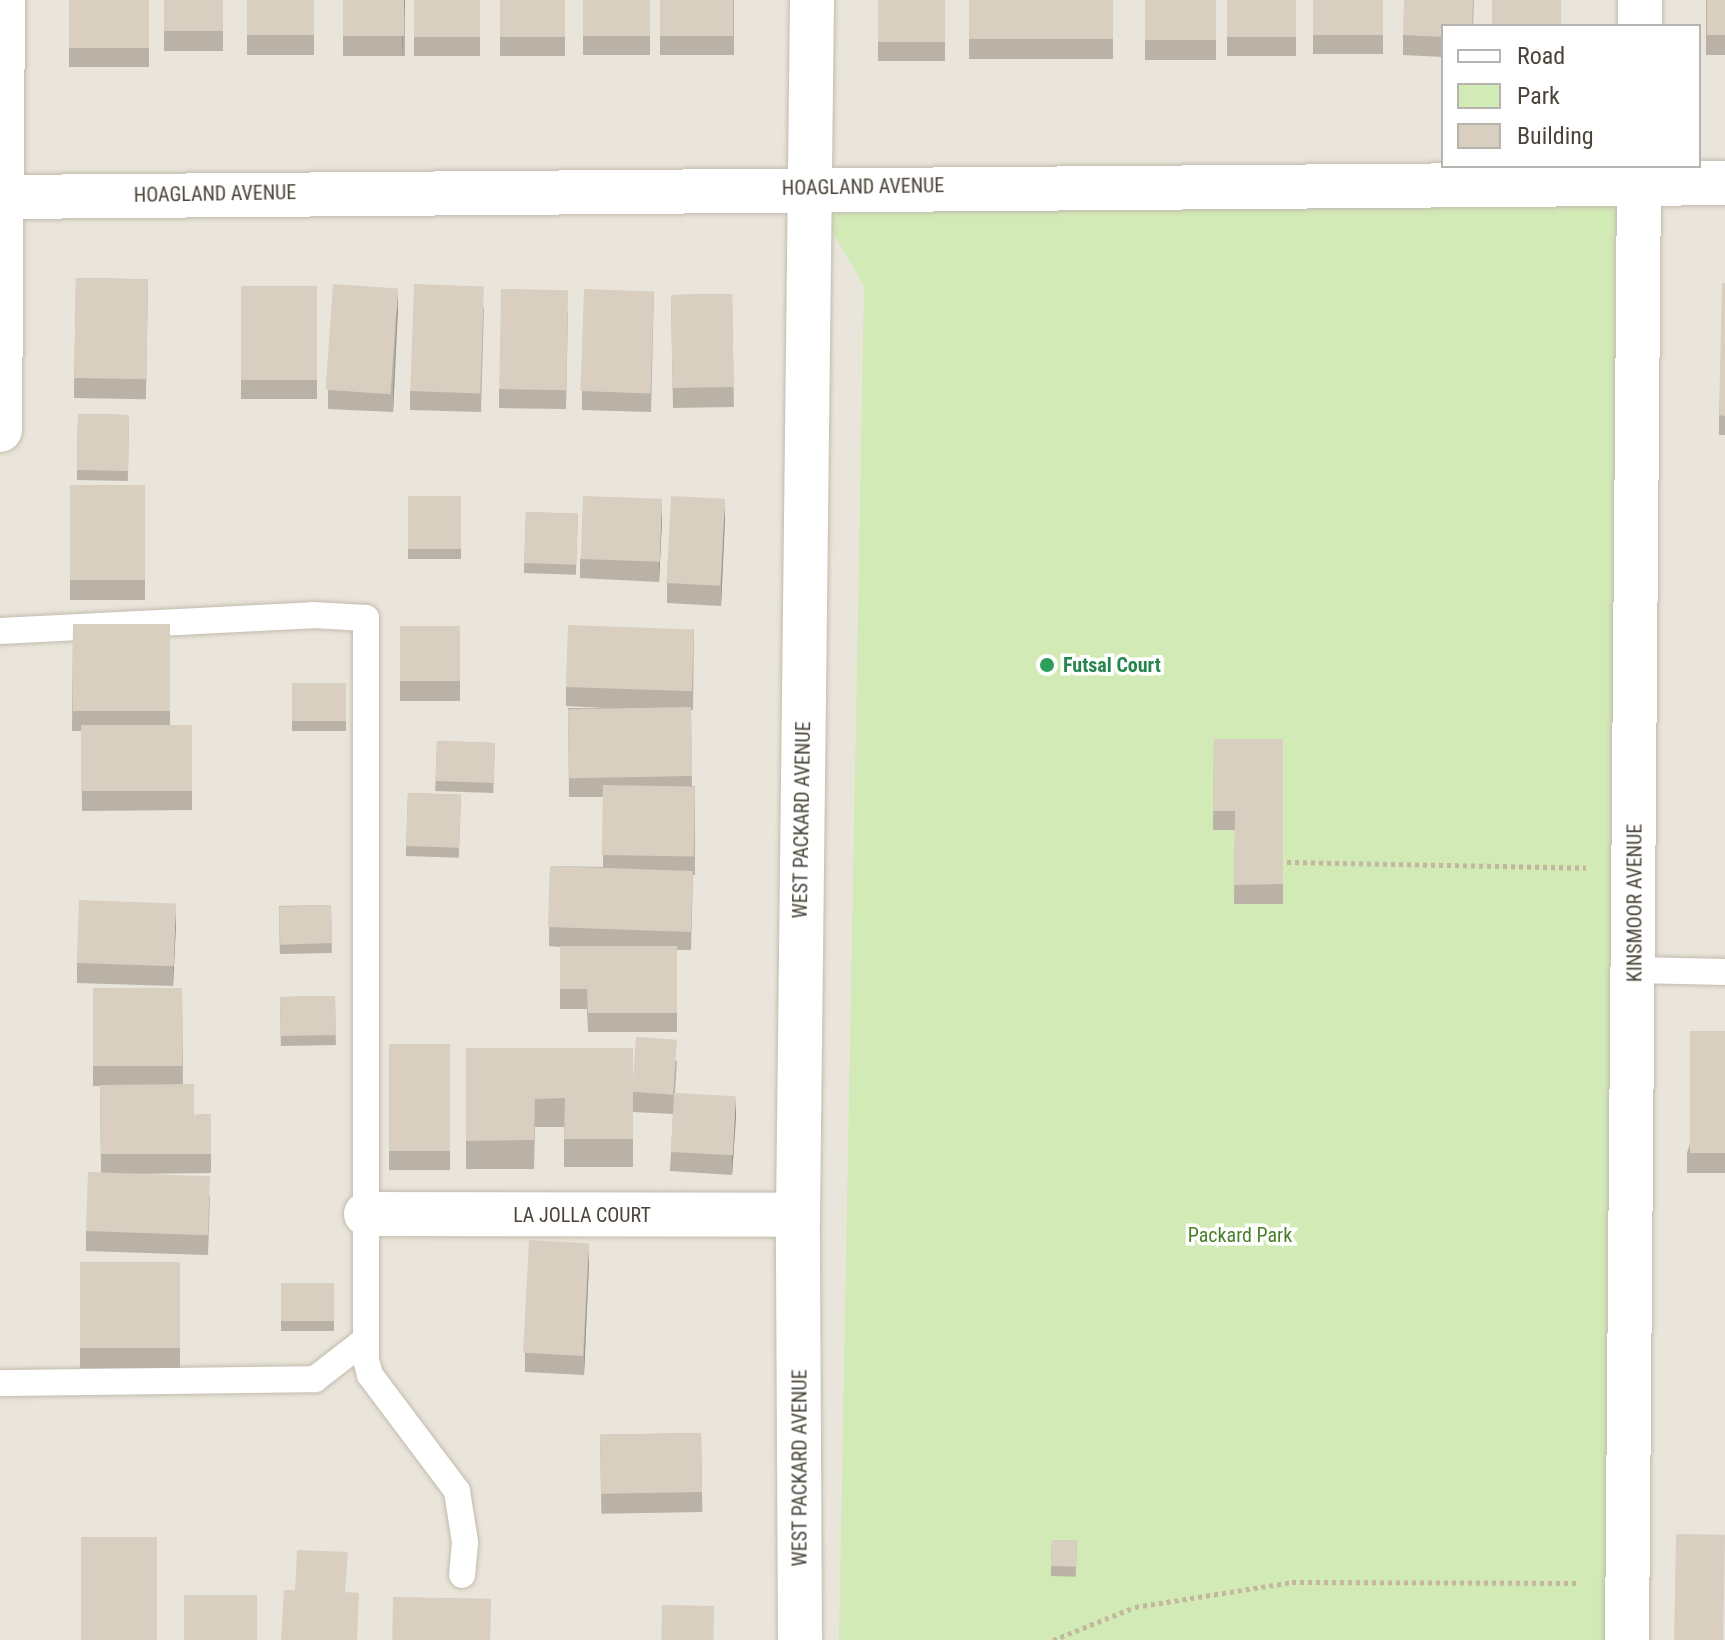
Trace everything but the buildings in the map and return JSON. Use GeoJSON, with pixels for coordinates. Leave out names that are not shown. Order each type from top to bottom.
{"type":"FeatureCollection","features":[{"type":"Feature","properties":{"kind":"street"},"geometry":{"type":"LineString","coordinates":[[0,430],[3,0]]}},
{"type":"Feature","properties":{"kind":"street","name":"WEST PACKARD AVENUE"},"geometry":{"type":"LineString","coordinates":[[800,1640],[798,1215],[807,188],[812,0]]}},
{"type":"Feature","properties":{"kind":"street"},"geometry":{"type":"LineString","coordinates":[[1640,0],[1640,24]]}},
{"type":"Feature","properties":{"kind":"street","name":"HOAGLAND AVENUE"},"geometry":{"type":"LineString","coordinates":[[1,197],[807,188],[1639,173],[1725,183]]}},
{"type":"Feature","properties":{"kind":"street","name":"KINSMOOR AVENUE"},"geometry":{"type":"LineString","coordinates":[[1627,1640],[1635,970],[1639,173]]}},
{"type":"Feature","properties":{"kind":"street","name":"LA JOLLA COURT"},"geometry":{"type":"LineString","coordinates":[[366,1214],[798,1215]]}},
{"type":"Feature","properties":{"kind":"lane"},"geometry":{"type":"LineString","coordinates":[[0,631],[313,615],[366,618],[364,1341],[370,1375],[457,1491],[465,1542],[462,1575]]}},
{"type":"Feature","properties":{"kind":"lane"},"geometry":{"type":"LineString","coordinates":[[1635,970],[1725,972]]}},
{"type":"Feature","properties":{"kind":"lane"},"geometry":{"type":"LineString","coordinates":[[0,1383],[315,1379],[364,1341]]}},
{"type":"Feature","properties":{"kind":"path"},"geometry":{"type":"LineString","coordinates":[[1287,862],[1635,869]]}},
{"type":"Feature","properties":{"kind":"path"},"geometry":{"type":"LineString","coordinates":[[1053,1640],[1135,1607],[1292,1582],[1627,1584]]}},
{"type":"Feature","properties":{"kind":"shaded area"},"geometry":{"type":"Polygon","coordinates":[[[0,0],[1725,0],[1725,1640],[0,1640],[0,0]]]}},
{"type":"Feature","properties":{"kind":"green space","name":"Packard Park"},"geometry":{"type":"Polygon","coordinates":[[[1639,181],[1627,1640],[839,1640],[864,286],[807,188],[1639,181]]]}},
{"type":"Feature","properties":{"kind":"place","name":"Futsal Court"},"geometry":{"type":"Point","coordinates":[1047,665]}}]}
